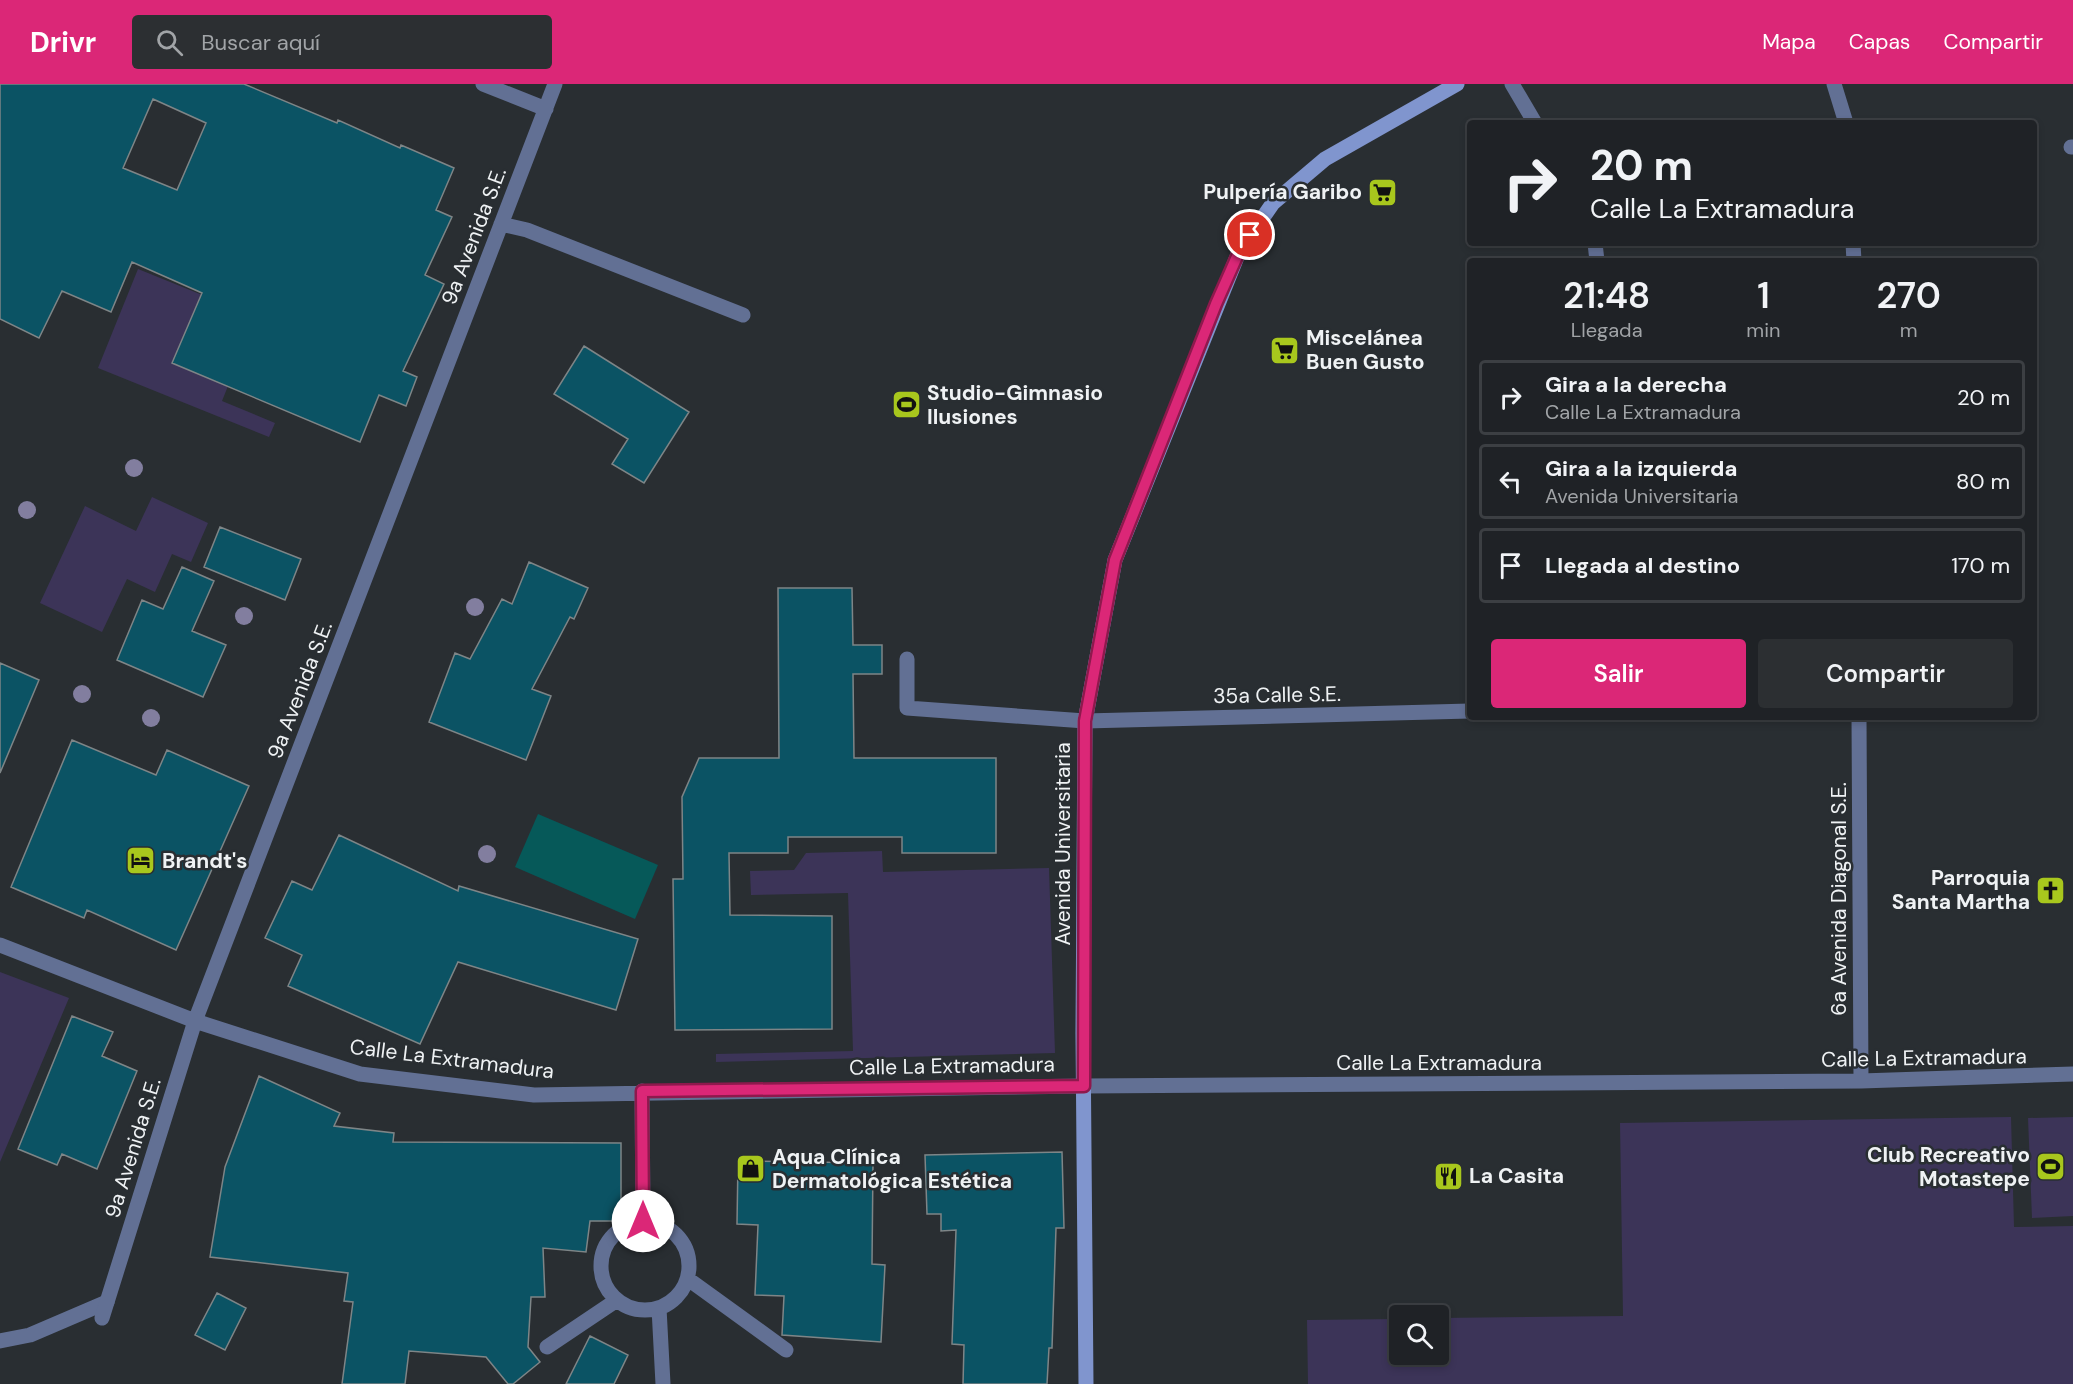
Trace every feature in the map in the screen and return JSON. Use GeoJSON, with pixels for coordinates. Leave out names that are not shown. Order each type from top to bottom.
{"type":"FeatureCollection","features":[{"type":"Feature","properties":{"kind":"street"},"geometry":{"type":"LineString","coordinates":[[483,84],[546,109]]}},
{"type":"Feature","properties":{"kind":"street","name":"9a Avenida S.E."},"geometry":{"type":"LineString","coordinates":[[102,1318],[195,1021],[555,84]]}},
{"type":"Feature","properties":{"kind":"street","name":"Avenida Universitaria"},"geometry":{"type":"LineString","coordinates":[[1086,1384],[1085,721],[1115,560],[1239,252],[1273,203],[1325,159],[1457,84]]}},
{"type":"Feature","properties":{"kind":"street"},"geometry":{"type":"LineString","coordinates":[[1512,84],[1532,120]]}},
{"type":"Feature","properties":{"kind":"street"},"geometry":{"type":"LineString","coordinates":[[1834,84],[1845,120]]}},
{"type":"Feature","properties":{"kind":"street"},"geometry":{"type":"LineString","coordinates":[[501,224],[527,230],[743,315]]}},
{"type":"Feature","properties":{"kind":"street","name":"35a Calle S.E."},"geometry":{"type":"LineString","coordinates":[[907,659],[908,708],[1085,721],[1467,711]]}},
{"type":"Feature","properties":{"kind":"street","name":"6a Avenida Diagonal S.E."},"geometry":{"type":"LineString","coordinates":[[1859,720],[1861,1081]]}},
{"type":"Feature","properties":{"kind":"street","name":"Calle La Extramadura"},"geometry":{"type":"LineString","coordinates":[[0,945],[195,1021],[360,1074],[534,1095],[642,1091],[1084,1086],[1861,1081],[2073,1074]]}},
{"type":"Feature","properties":{"kind":"street"},"geometry":{"type":"LineString","coordinates":[[642,1091],[643,1221]]}},
{"type":"Feature","properties":{"kind":"street"},"geometry":{"type":"LineString","coordinates":[[643,1221],[657,1223],[670,1229],[680,1239],[690,1265],[688,1279],[672,1302],[659,1308],[645,1310],[630,1307],[617,1300],[606,1289],[601,1274],[601,1259],[606,1245],[615,1233],[628,1225],[643,1221]]}},
{"type":"Feature","properties":{"kind":"street"},"geometry":{"type":"LineString","coordinates":[[688,1279],[786,1350]]}},
{"type":"Feature","properties":{"kind":"street"},"geometry":{"type":"LineString","coordinates":[[547,1347],[617,1300]]}},
{"type":"Feature","properties":{"kind":"street"},"geometry":{"type":"LineString","coordinates":[[0,1341],[30,1335],[107,1302]]}},
{"type":"Feature","properties":{"kind":"street"},"geometry":{"type":"LineString","coordinates":[[659,1308],[663,1384]]}},
{"type":"Feature","properties":{"kind":"shaded area"},"geometry":{"type":"Polygon","coordinates":[[[138,269],[304,336],[240,356],[222,401],[275,423],[269,437],[98,368],[138,269]]]}},
{"type":"Feature","properties":{"kind":"shaded area"},"geometry":{"type":"Polygon","coordinates":[[[152,497],[208,523],[191,562],[172,554],[155,592],[127,579],[102,632],[40,603],[85,506],[136,531],[152,497]]]}},
{"type":"Feature","properties":{"kind":"shaded area"},"geometry":{"type":"Polygon","coordinates":[[[882,851],[883,872],[1049,868],[1055,1053],[716,1062],[716,1054],[853,1051],[848,893],[751,895],[750,871],[794,870],[806,853],[882,851]]]}},
{"type":"Feature","properties":{"kind":"shaded area"},"geometry":{"type":"Polygon","coordinates":[[[0,972],[69,998],[0,1162],[0,972]]]}},
{"type":"Feature","properties":{"kind":"shaded area"},"geometry":{"type":"Polygon","coordinates":[[[2011,1117],[2014,1227],[2073,1226],[2073,1384],[1308,1384],[1307,1320],[1389,1319],[1389,1365],[1449,1365],[1449,1318],[1623,1316],[1620,1123],[2011,1117]]]}},
{"type":"Feature","properties":{"kind":"shaded area","name":"Club Recreativo Motastepe"},"geometry":{"type":"Polygon","coordinates":[[[2073,1117],[2073,1216],[2032,1218],[2028,1118],[2073,1117]]]}},
{"type":"Feature","properties":{"kind":"water"},"geometry":{"type":"Polygon","coordinates":[[[538,814],[658,865],[635,919],[515,867],[538,814]]]}},
{"type":"Feature","properties":{"kind":"building"},"geometry":{"type":"Polygon","coordinates":[[[0,84],[244,84],[454,168],[436,210],[452,217],[425,275],[444,284],[403,371],[417,377],[406,406],[379,395],[360,442],[172,363],[202,293],[132,262],[111,312],[62,291],[39,338],[0,319],[0,84]],[[153,99],[123,168],[177,190],[206,123],[153,99]]]}},
{"type":"Feature","properties":{"kind":"building"},"geometry":{"type":"Polygon","coordinates":[[[584,346],[689,412],[644,483],[612,464],[628,439],[554,394],[584,346]]]}},
{"type":"Feature","properties":{"kind":"building"},"geometry":{"type":"Polygon","coordinates":[[[220,527],[301,559],[285,600],[204,567],[220,527]]]}},
{"type":"Feature","properties":{"kind":"building"},"geometry":{"type":"Polygon","coordinates":[[[529,562],[588,588],[574,619],[570,617],[532,689],[551,696],[526,760],[429,722],[455,653],[470,659],[502,599],[512,604],[529,562]]]}},
{"type":"Feature","properties":{"kind":"building"},"geometry":{"type":"Polygon","coordinates":[[[182,567],[214,581],[192,631],[226,645],[203,697],[117,660],[142,600],[163,609],[182,567]]]}},
{"type":"Feature","properties":{"kind":"building"},"geometry":{"type":"Polygon","coordinates":[[[778,588],[852,588],[853,645],[882,645],[882,674],[853,674],[854,758],[996,758],[996,853],[902,853],[902,837],[788,837],[788,853],[729,853],[730,915],[832,916],[832,1029],[675,1030],[673,879],[683,879],[682,797],[699,758],[779,758],[778,588]]]}},
{"type":"Feature","properties":{"kind":"building"},"geometry":{"type":"Polygon","coordinates":[[[0,663],[39,680],[0,773],[0,663]]]}},
{"type":"Feature","properties":{"kind":"building"},"geometry":{"type":"Polygon","coordinates":[[[72,740],[156,775],[167,750],[249,786],[176,950],[87,910],[84,918],[11,887],[72,740]]]}},
{"type":"Feature","properties":{"kind":"building"},"geometry":{"type":"Polygon","coordinates":[[[339,835],[458,891],[459,886],[638,939],[616,1010],[458,962],[420,1044],[288,986],[302,955],[265,938],[292,881],[312,890],[339,835]]]}},
{"type":"Feature","properties":{"kind":"building"},"geometry":{"type":"Polygon","coordinates":[[[72,1016],[113,1032],[102,1056],[137,1071],[97,1169],[62,1154],[57,1165],[18,1149],[72,1016]]]}},
{"type":"Feature","properties":{"kind":"building"},"geometry":{"type":"Polygon","coordinates":[[[259,1076],[340,1113],[334,1126],[394,1133],[393,1142],[621,1143],[621,1221],[590,1221],[586,1252],[543,1248],[545,1297],[531,1297],[528,1347],[540,1362],[513,1384],[508,1384],[486,1357],[409,1351],[405,1384],[342,1384],[353,1302],[344,1301],[348,1273],[210,1257],[225,1167],[259,1076]]]}},
{"type":"Feature","properties":{"kind":"building"},"geometry":{"type":"Polygon","coordinates":[[[1062,1152],[1064,1228],[1056,1228],[1052,1348],[1049,1348],[1047,1384],[963,1384],[964,1345],[952,1344],[956,1230],[941,1231],[941,1214],[927,1214],[925,1155],[1062,1152]]]}},
{"type":"Feature","properties":{"kind":"building"},"geometry":{"type":"Polygon","coordinates":[[[738,1161],[873,1163],[872,1264],[885,1265],[881,1342],[782,1335],[784,1296],[755,1295],[758,1225],[737,1224],[738,1161]]]}},
{"type":"Feature","properties":{"kind":"building"},"geometry":{"type":"Polygon","coordinates":[[[217,1293],[246,1308],[225,1350],[195,1335],[217,1293]]]}},
{"type":"Feature","properties":{"kind":"building"},"geometry":{"type":"Polygon","coordinates":[[[590,1336],[628,1355],[614,1384],[566,1384],[590,1336]]]}},
{"type":"Feature","properties":{"kind":"place","name":"Pulpería Garibo"},"geometry":{"type":"Point","coordinates":[1383,192]}},
{"type":"Feature","properties":{"kind":"place","name":"Miscelánea Buen Gusto"},"geometry":{"type":"Point","coordinates":[1285,350]}},
{"type":"Feature","properties":{"kind":"place","name":"Studio-Gimnasio Ilusiones"},"geometry":{"type":"Point","coordinates":[906,405]}},
{"type":"Feature","properties":{"kind":"place","name":"Brandt's"},"geometry":{"type":"Point","coordinates":[141,861]}},
{"type":"Feature","properties":{"kind":"place","name":"Parroquia Santa Martha"},"geometry":{"type":"Point","coordinates":[2051,890]}},
{"type":"Feature","properties":{"kind":"place","name":"Club Recreativo Motastepe"},"geometry":{"type":"Point","coordinates":[2051,1167]}},
{"type":"Feature","properties":{"kind":"place","name":"Aqua Clínica Dermatológica Estética"},"geometry":{"type":"Point","coordinates":[751,1169]}},
{"type":"Feature","properties":{"kind":"place","name":"La Casita"},"geometry":{"type":"Point","coordinates":[1448,1176]}},
{"type":"Feature","properties":{"kind":"route"},"geometry":{"type":"LineString","coordinates":[[643,1221],[642,1091],[1084,1086],[1085,721],[1115,560],[1216,304],[1239,252],[1250,235]]}}]}
